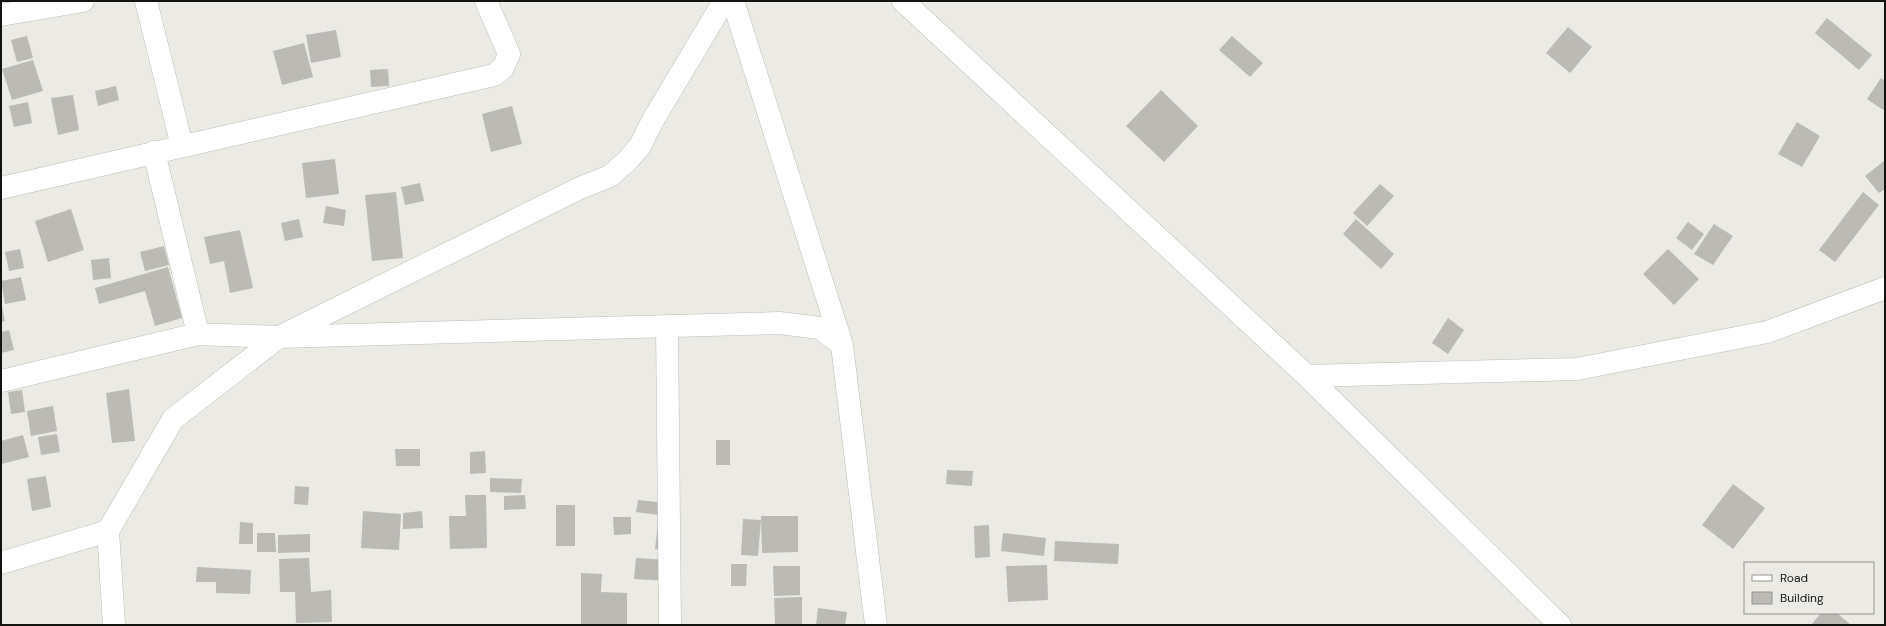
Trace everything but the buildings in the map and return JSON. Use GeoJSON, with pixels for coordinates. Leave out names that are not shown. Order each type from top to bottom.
{"type":"FeatureCollection","features":[{"type":"Feature","properties":{"kind":"street"},"geometry":{"type":"LineString","coordinates":[[1,15],[83,1]]}},
{"type":"Feature","properties":{"kind":"street"},"geometry":{"type":"LineString","coordinates":[[146,1],[182,146]]}},
{"type":"Feature","properties":{"kind":"street"},"geometry":{"type":"LineString","coordinates":[[1,188],[494,75],[503,68],[509,54],[486,1]]}},
{"type":"Feature","properties":{"kind":"street"},"geometry":{"type":"LineString","coordinates":[[114,625],[108,531],[173,419],[279,337],[580,188],[610,176],[627,161],[640,146],[724,1]]}},
{"type":"Feature","properties":{"kind":"street"},"geometry":{"type":"LineString","coordinates":[[733,1],[842,345],[876,625]]}},
{"type":"Feature","properties":{"kind":"street"},"geometry":{"type":"LineString","coordinates":[[903,1],[1307,376],[1560,625]]}},
{"type":"Feature","properties":{"kind":"street"},"geometry":{"type":"LineString","coordinates":[[154,152],[198,334]]}},
{"type":"Feature","properties":{"kind":"street"},"geometry":{"type":"LineString","coordinates":[[1307,376],[1577,369],[1768,332],[1885,288]]}},
{"type":"Feature","properties":{"kind":"street"},"geometry":{"type":"LineString","coordinates":[[1,381],[198,334],[279,337],[779,323],[820,328],[842,345]]}},
{"type":"Feature","properties":{"kind":"street"},"geometry":{"type":"LineString","coordinates":[[667,326],[670,625]]}},
{"type":"Feature","properties":{"kind":"street"},"geometry":{"type":"LineString","coordinates":[[1,563],[108,531]]}}]}
